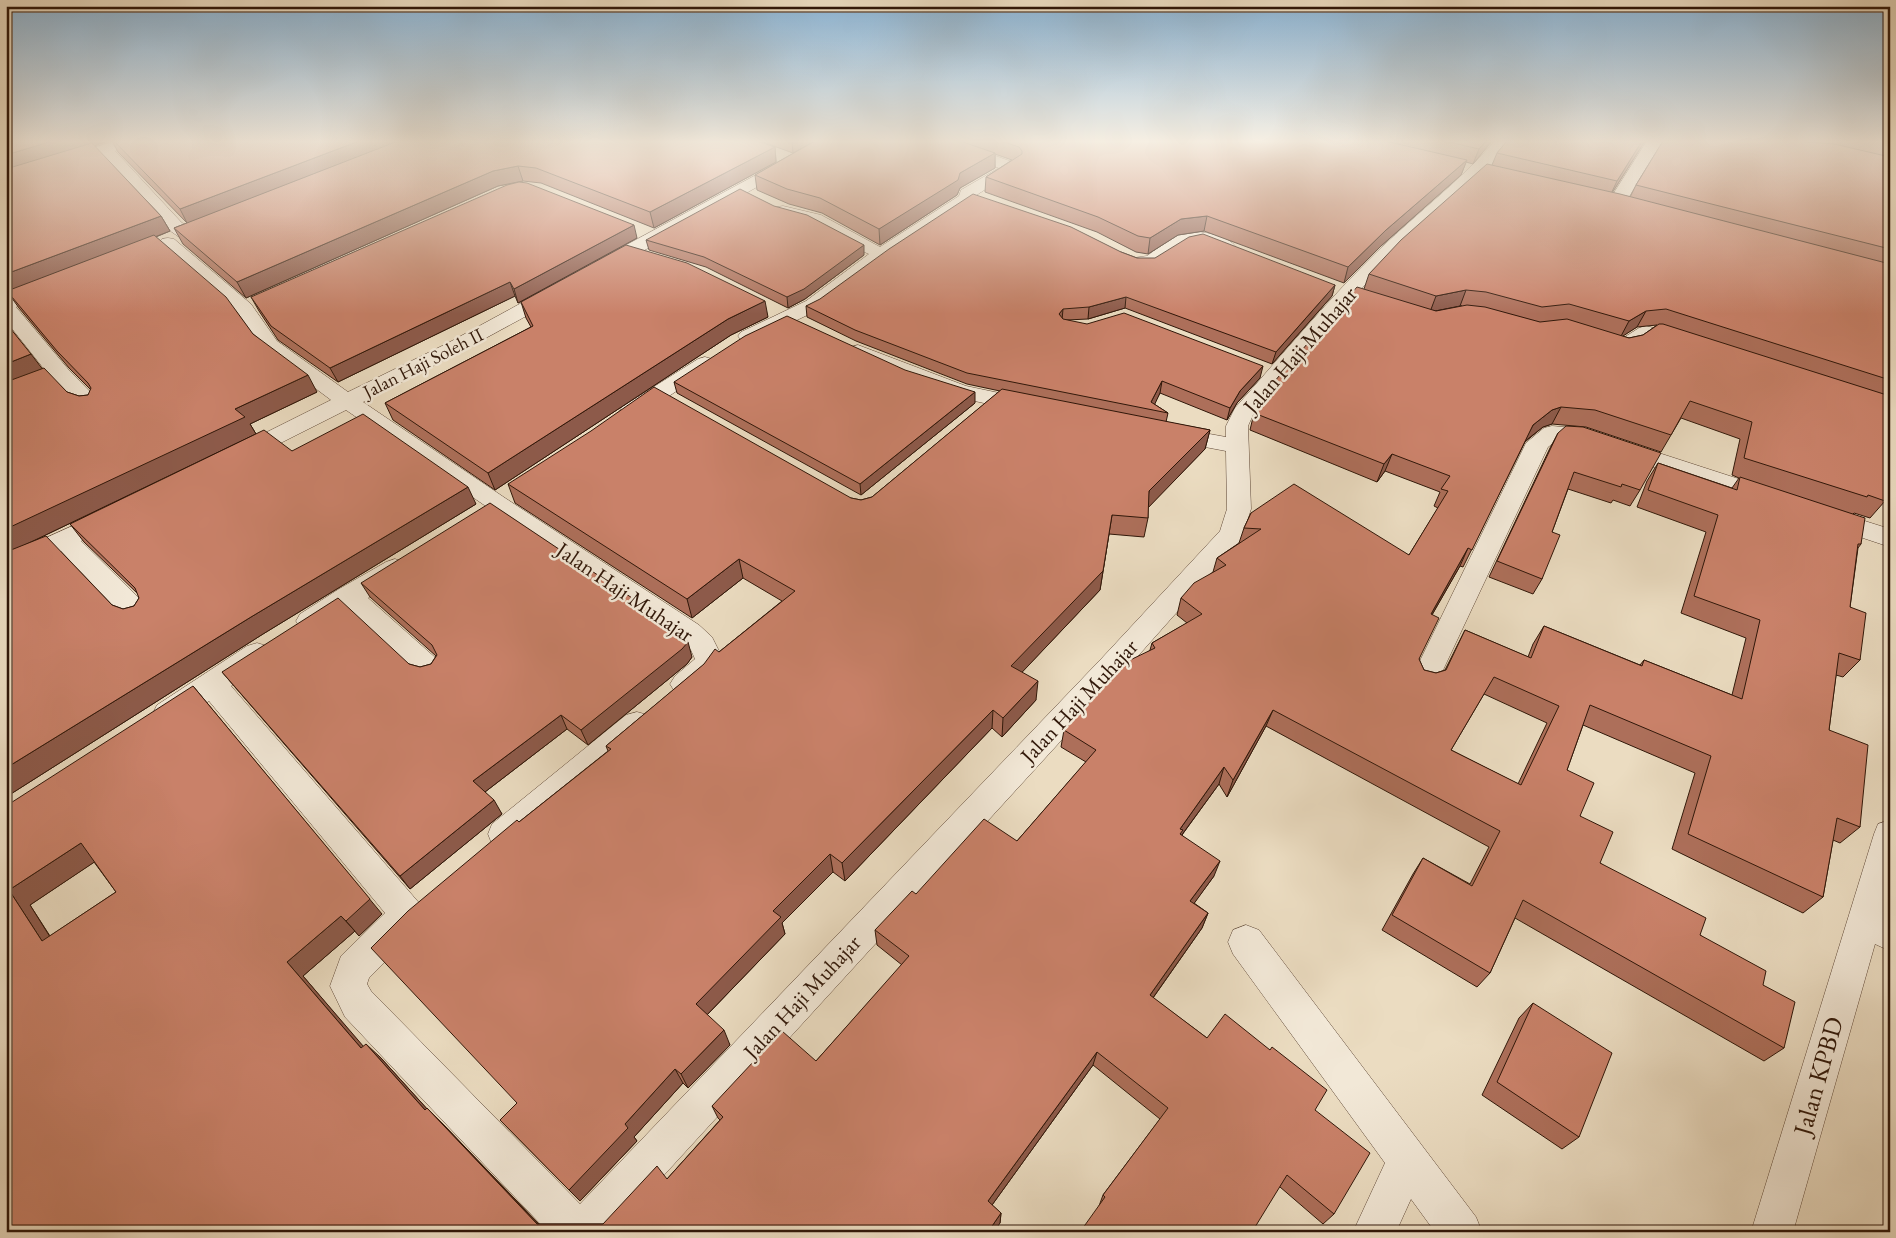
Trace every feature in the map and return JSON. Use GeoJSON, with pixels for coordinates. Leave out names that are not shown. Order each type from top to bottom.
{"type":"FeatureCollection","features":[{"type":"Feature","properties":{"kind":"street","name":"Jalan Haji Muhajar"},"geometry":{"type":"LineString","coordinates":[[150,199],[175,226],[197,231],[159,246],[253,304],[270,345],[293,364],[494,504],[689,632],[702,644],[709,659],[698,673],[484,851]]}},
{"type":"Feature","properties":{"kind":"street","name":"Jalan Haji Soleh II"},"geometry":{"type":"LineString","coordinates":[[224,462],[455,347],[627,252],[646,234],[724,199]]}},
{"type":"Feature","properties":{"kind":"street"},"geometry":{"type":"LineString","coordinates":[[757,199],[782,210],[815,219],[837,229],[843,236],[881,254]]}},
{"type":"Feature","properties":{"kind":"street"},"geometry":{"type":"LineString","coordinates":[[618,420],[727,349],[778,312],[813,305],[881,254],[966,199]]}},
{"type":"Feature","properties":{"kind":"street"},"geometry":{"type":"LineString","coordinates":[[981,199],[990,202]]}},
{"type":"Feature","properties":{"kind":"street","name":"Jalan Haji Muhajar"},"geometry":{"type":"LineString","coordinates":[[583,1232],[1112,666],[1232,534],[1239,509],[1237,426],[1269,372],[1388,251],[1447,199]]}},
{"type":"Feature","properties":{"kind":"street"},"geometry":{"type":"LineString","coordinates":[[1616,204],[1619,199]]}},
{"type":"Feature","properties":{"kind":"street"},"geometry":{"type":"LineString","coordinates":[[1597,200],[1635,209]]}},
{"type":"Feature","properties":{"kind":"street"},"geometry":{"type":"LineString","coordinates":[[1122,254],[1138,261],[1148,262],[1159,257],[1189,236],[1204,238],[1243,253]]}},
{"type":"Feature","properties":{"kind":"street"},"geometry":{"type":"LineString","coordinates":[[627,252],[648,258]]}},
{"type":"Feature","properties":{"kind":"street"},"geometry":{"type":"LineString","coordinates":[[69,280],[6,306],[51,377],[91,406]]}},
{"type":"Feature","properties":{"kind":"street"},"geometry":{"type":"LineString","coordinates":[[778,312],[813,329]]}},
{"type":"Feature","properties":{"kind":"street"},"geometry":{"type":"LineString","coordinates":[[1588,338],[1624,347],[1641,333],[1650,332],[1702,348]]}},
{"type":"Feature","properties":{"kind":"street"},"geometry":{"type":"LineString","coordinates":[[839,343],[960,391],[1054,411]]}},
{"type":"Feature","properties":{"kind":"street"},"geometry":{"type":"LineString","coordinates":[[658,394],[683,408]]}},
{"type":"Feature","properties":{"kind":"street"},"geometry":{"type":"LineString","coordinates":[[974,417],[996,399]]}},
{"type":"Feature","properties":{"kind":"street"},"geometry":{"type":"LineString","coordinates":[[1154,431],[1236,446]]}},
{"type":"Feature","properties":{"kind":"street"},"geometry":{"type":"LineString","coordinates":[[1426,677],[1538,443],[1552,433],[1577,434],[1890,538]]}},
{"type":"Feature","properties":{"kind":"street"},"geometry":{"type":"LineString","coordinates":[[6,568],[126,509]]}},
{"type":"Feature","properties":{"kind":"street"},"geometry":{"type":"LineString","coordinates":[[64,539],[138,614]]}},
{"type":"Feature","properties":{"kind":"street"},"geometry":{"type":"LineString","coordinates":[[146,727],[287,635],[414,556]]}},
{"type":"Feature","properties":{"kind":"street"},"geometry":{"type":"LineString","coordinates":[[349,596],[429,668]]}},
{"type":"Feature","properties":{"kind":"street"},"geometry":{"type":"LineString","coordinates":[[212,684],[419,905],[354,968],[348,986],[358,1004],[556,1208],[576,1232]]}},
{"type":"Feature","properties":{"kind":"street","name":"Jalan KPBD"},"geometry":{"type":"LineString","coordinates":[[1772,1232],[1877,927],[1890,834]]}},
{"type":"Feature","properties":{"kind":"street"},"geometry":{"type":"LineString","coordinates":[[1246,942],[1461,1232]]}},
{"type":"Feature","properties":{"kind":"street"},"geometry":{"type":"LineString","coordinates":[[1374,1232],[1408,1160]]}},
{"type":"Feature","properties":{"kind":"building"},"geometry":{"type":"Polygon","coordinates":[[[6,199],[145,199],[161,216],[6,274],[6,199]]]}},
{"type":"Feature","properties":{"kind":"building"},"geometry":{"type":"Polygon","coordinates":[[[170,199],[207,199],[180,209],[170,199]]]}},
{"type":"Feature","properties":{"kind":"building"},"geometry":{"type":"Polygon","coordinates":[[[249,199],[429,199],[237,282],[174,228],[249,199]]]}},
{"type":"Feature","properties":{"kind":"building"},"geometry":{"type":"Polygon","coordinates":[[[476,199],[567,199],[634,225],[514,289],[510,282],[330,368],[271,326],[251,297],[476,199]]]}},
{"type":"Feature","properties":{"kind":"building"},"geometry":{"type":"Polygon","coordinates":[[[616,199],[675,199],[650,212],[616,199]]]}},
{"type":"Feature","properties":{"kind":"building"},"geometry":{"type":"Polygon","coordinates":[[[722,199],[760,199],[774,206],[807,215],[864,245],[804,289],[787,297],[704,257],[646,240],[722,199]]]}},
{"type":"Feature","properties":{"kind":"building"},"geometry":{"type":"Polygon","coordinates":[[[821,199],[928,199],[879,229],[821,199]]]}},
{"type":"Feature","properties":{"kind":"building"},"geometry":{"type":"Polygon","coordinates":[[[966,199],[987,199],[1071,227],[1137,258],[1155,258],[1189,237],[1203,234],[1335,285],[1276,352],[1126,297],[1089,307],[1063,309],[1059,314],[1063,319],[1087,324],[1124,313],[1263,366],[1240,391],[1230,408],[1162,381],[1151,402],[1168,413],[967,373],[855,330],[806,306],[820,299],[889,249],[966,199]]]}},
{"type":"Feature","properties":{"kind":"building"},"geometry":{"type":"Polygon","coordinates":[[[1047,199],[1422,199],[1348,267],[1207,216],[1181,219],[1150,238],[1138,236],[1098,217],[1047,199]]]}},
{"type":"Feature","properties":{"kind":"building"},"geometry":{"type":"Polygon","coordinates":[[[1448,199],[1638,199],[1890,264],[1890,380],[1666,309],[1646,311],[1629,321],[1569,304],[1542,307],[1486,292],[1466,290],[1436,296],[1369,274],[1401,240],[1448,199]]]}},
{"type":"Feature","properties":{"kind":"building"},"geometry":{"type":"Polygon","coordinates":[[[1691,199],[1890,199],[1890,249],[1691,199]]]}},
{"type":"Feature","properties":{"kind":"building"},"geometry":{"type":"Polygon","coordinates":[[[154,235],[226,297],[253,334],[308,375],[235,409],[245,417],[6,529],[6,382],[44,368],[67,392],[79,396],[88,395],[91,388],[7,291],[154,235]]]}},
{"type":"Feature","properties":{"kind":"building"},"geometry":{"type":"Polygon","coordinates":[[[626,245],[687,263],[765,301],[728,319],[488,473],[385,403],[533,326],[521,302],[626,245]]]}},
{"type":"Feature","properties":{"kind":"building"},"geometry":{"type":"Polygon","coordinates":[[[1357,287],[1436,311],[1467,305],[1485,307],[1540,322],[1567,319],[1629,338],[1643,335],[1659,324],[1663,324],[1890,396],[1890,465],[1888,464],[1885,501],[1744,458],[1752,422],[1690,401],[1671,435],[1595,410],[1561,407],[1552,410],[1533,425],[1472,550],[1468,548],[1431,614],[1439,618],[1419,659],[1424,670],[1436,673],[1446,670],[1465,630],[1531,658],[1544,626],[1642,666],[1644,660],[1742,699],[1760,620],[1694,596],[1718,515],[1648,490],[1658,463],[1737,490],[1740,477],[1865,518],[1861,544],[1858,544],[1850,607],[1866,613],[1860,660],[1839,653],[1829,730],[1868,745],[1860,827],[1837,818],[1823,897],[1688,834],[1711,756],[1590,705],[1567,770],[1594,783],[1580,816],[1613,832],[1600,863],[1706,918],[1700,935],[1766,971],[1763,985],[1795,1002],[1784,1048],[1523,900],[1490,973],[1392,915],[1423,858],[1472,886],[1500,831],[1273,710],[1233,780],[1224,767],[1180,829],[1183,830],[1180,834],[1220,861],[1190,901],[1208,913],[1150,995],[1207,1038],[1225,1014],[1270,1050],[1272,1047],[1327,1090],[1315,1110],[1370,1153],[1334,1214],[1287,1175],[1252,1232],[1080,1232],[1105,1197],[1103,1195],[1168,1108],[1097,1052],[988,1201],[1001,1213],[988,1232],[6,1232],[6,806],[193,686],[370,899],[346,921],[341,916],[287,962],[361,1048],[366,1044],[425,1110],[427,1108],[537,1224],[603,1224],[657,1166],[667,1179],[723,1117],[712,1106],[782,1031],[816,1061],[909,956],[875,930],[912,891],[916,894],[984,819],[1017,841],[1096,750],[1064,730],[1126,662],[1155,648],[1152,643],[1202,614],[1181,598],[1194,583],[1226,565],[1217,558],[1261,529],[1244,528],[1251,513],[1294,484],[1409,555],[1448,491],[1441,489],[1450,476],[1392,454],[1384,464],[1254,413],[1259,399],[1357,287]],[[1494,677],[1451,750],[1521,785],[1559,706],[1494,677]],[[81,843],[9,890],[42,941],[116,892],[81,843]]]}},
{"type":"Feature","properties":{"kind":"building"},"geometry":{"type":"Polygon","coordinates":[[[787,316],[905,370],[975,392],[860,484],[674,382],[745,336],[787,316]]]}},
{"type":"Feature","properties":{"kind":"building"},"geometry":{"type":"Polygon","coordinates":[[[6,323],[31,354],[6,364],[6,323]]]}},
{"type":"Feature","properties":{"kind":"building"},"geometry":{"type":"Polygon","coordinates":[[[654,387],[851,498],[861,500],[872,497],[1002,389],[1210,430],[1149,491],[1148,518],[1112,515],[1103,571],[1011,666],[1038,681],[1003,718],[993,710],[842,863],[830,854],[773,911],[781,917],[696,1004],[724,1030],[681,1074],[675,1069],[625,1124],[628,1128],[569,1190],[500,1120],[517,1103],[371,948],[408,911],[517,820],[519,822],[611,749],[606,746],[704,664],[715,649],[719,652],[795,591],[739,559],[687,599],[508,484],[591,431],[654,387]]]}},
{"type":"Feature","properties":{"kind":"building"},"geometry":{"type":"Polygon","coordinates":[[[363,414],[468,487],[251,617],[6,768],[6,552],[46,536],[112,605],[123,609],[134,606],[139,598],[135,588],[70,524],[264,430],[292,451],[363,414]]]}},
{"type":"Feature","properties":{"kind":"building"},"geometry":{"type":"Polygon","coordinates":[[[1566,426],[1583,427],[1661,453],[1640,490],[1622,484],[1621,487],[1574,472],[1552,532],[1560,535],[1542,579],[1497,561],[1558,433],[1566,426]]]}},
{"type":"Feature","properties":{"kind":"building"},"geometry":{"type":"Polygon","coordinates":[[[490,503],[674,626],[688,642],[682,649],[581,730],[561,715],[473,781],[494,800],[400,876],[222,672],[338,598],[409,664],[420,667],[431,664],[437,655],[432,645],[361,583],[490,503]]]}},
{"type":"Feature","properties":{"kind":"building"},"geometry":{"type":"Polygon","coordinates":[[[1533,1003],[1612,1053],[1579,1137],[1497,1082],[1533,1003]]]}}]}
